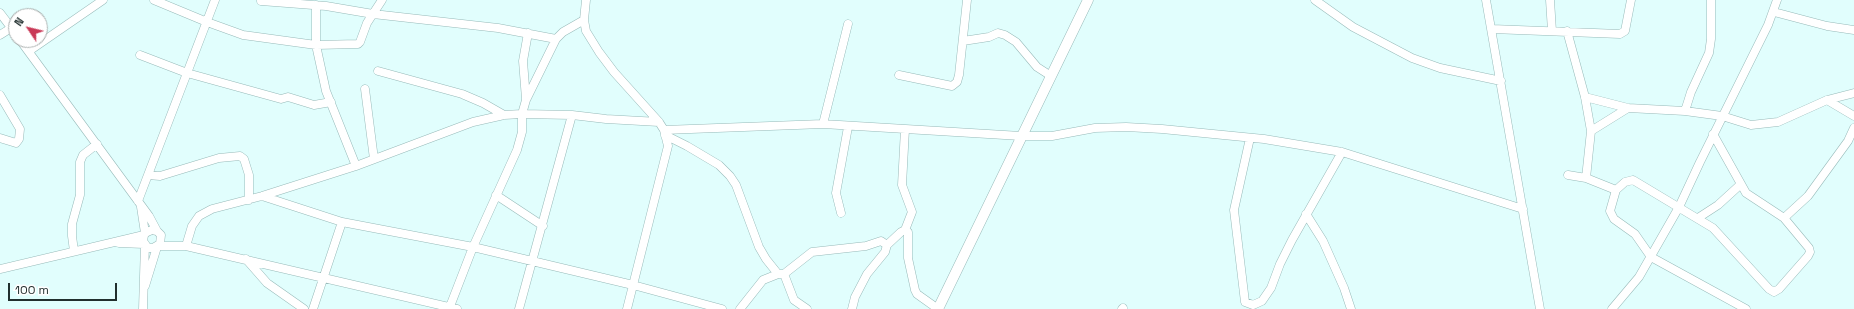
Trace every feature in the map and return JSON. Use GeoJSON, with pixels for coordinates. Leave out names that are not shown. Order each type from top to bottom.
{"type":"FeatureCollection","features":[{"type":"Feature","properties":{"kind":"main road"},"geometry":{"type":"LineString","coordinates":[[938,309],[1088,0]]}},
{"type":"Feature","properties":{"kind":"street"},"geometry":{"type":"LineString","coordinates":[[29,51],[103,0]]}},
{"type":"Feature","properties":{"kind":"street"},"geometry":{"type":"LineString","coordinates":[[154,0],[207,22],[243,34],[316,45],[358,44],[367,23],[382,0]]}},
{"type":"Feature","properties":{"kind":"street"},"geometry":{"type":"LineString","coordinates":[[143,309],[144,239],[140,204],[148,175],[215,0]]}},
{"type":"Feature","properties":{"kind":"street"},"geometry":{"type":"LineString","coordinates":[[586,0],[584,20],[586,31],[598,52],[659,122],[668,146],[627,309]]}},
{"type":"Feature","properties":{"kind":"street"},"geometry":{"type":"LineString","coordinates":[[899,75],[952,86],[957,82],[967,0]]}},
{"type":"Feature","properties":{"kind":"street"},"geometry":{"type":"LineString","coordinates":[[1315,0],[1353,27],[1412,58],[1440,68],[1501,81]]}},
{"type":"Feature","properties":{"kind":"street"},"geometry":{"type":"LineString","coordinates":[[1486,0],[1540,309]]}},
{"type":"Feature","properties":{"kind":"street"},"geometry":{"type":"LineString","coordinates":[[1550,0],[1552,31]]}},
{"type":"Feature","properties":{"kind":"street"},"geometry":{"type":"LineString","coordinates":[[1492,29],[1620,34],[1626,32],[1631,0]]}},
{"type":"Feature","properties":{"kind":"street"},"geometry":{"type":"LineString","coordinates":[[1685,111],[1691,92],[1709,53],[1712,39],[1711,0]]}},
{"type":"Feature","properties":{"kind":"street"},"geometry":{"type":"LineString","coordinates":[[1612,309],[1639,277],[1679,207],[1713,134],[1774,12],[1777,0]]}},
{"type":"Feature","properties":{"kind":"street"},"geometry":{"type":"LineString","coordinates":[[260,1],[311,3],[374,14],[528,33],[556,40]]}},
{"type":"Feature","properties":{"kind":"street"},"geometry":{"type":"LineString","coordinates":[[311,3],[316,45],[330,102],[356,166]]}},
{"type":"Feature","properties":{"kind":"street"},"geometry":{"type":"LineString","coordinates":[[1774,12],[1827,26],[1854,30]]}},
{"type":"Feature","properties":{"kind":"street"},"geometry":{"type":"LineString","coordinates":[[0,13],[8,23]]}},
{"type":"Feature","properties":{"kind":"street"},"geometry":{"type":"LineString","coordinates":[[144,239],[148,248],[183,246],[246,259],[324,278],[422,305],[452,308],[474,247],[517,150],[522,132],[522,114],[526,100],[556,40],[563,32],[584,20]]}},
{"type":"Feature","properties":{"kind":"street"},"geometry":{"type":"LineString","coordinates":[[823,124],[848,24]]}},
{"type":"Feature","properties":{"kind":"street"},"geometry":{"type":"LineString","coordinates":[[1567,31],[1585,97],[1591,131],[1586,178]]}},
{"type":"Feature","properties":{"kind":"street"},"geometry":{"type":"LineString","coordinates":[[526,100],[523,61],[528,33]]}},
{"type":"Feature","properties":{"kind":"street"},"geometry":{"type":"LineString","coordinates":[[963,41],[984,39],[998,33],[1005,35],[1016,42],[1037,67],[1051,76]]}},
{"type":"Feature","properties":{"kind":"street"},"geometry":{"type":"LineString","coordinates":[[27,48],[149,216],[158,232],[161,241],[143,292]]}},
{"type":"Feature","properties":{"kind":"street"},"geometry":{"type":"LineString","coordinates":[[140,56],[187,73],[281,99],[288,97],[314,105],[330,102]]}},
{"type":"Feature","properties":{"kind":"street"},"geometry":{"type":"LineString","coordinates":[[378,71],[462,94],[483,103],[504,115]]}},
{"type":"Feature","properties":{"kind":"street"},"geometry":{"type":"LineString","coordinates":[[364,89],[374,160]]}},
{"type":"Feature","properties":{"kind":"street"},"geometry":{"type":"LineString","coordinates":[[1585,97],[1628,108],[1685,111],[1722,116],[1745,124],[1764,125],[1778,122],[1827,100],[1854,93]]}},
{"type":"Feature","properties":{"kind":"street"},"geometry":{"type":"LineString","coordinates":[[0,95],[20,129],[19,139],[16,143],[0,138]]}},
{"type":"Feature","properties":{"kind":"street"},"geometry":{"type":"LineString","coordinates":[[1827,100],[1854,116]]}},
{"type":"Feature","properties":{"kind":"street"},"geometry":{"type":"LineString","coordinates":[[1591,131],[1628,108]]}},
{"type":"Feature","properties":{"kind":"street"},"geometry":{"type":"LineString","coordinates":[[183,246],[192,226],[199,216],[212,209],[249,200],[374,160],[446,131],[473,122],[504,115],[522,114],[572,115],[606,119],[659,122]]}},
{"type":"Feature","properties":{"kind":"street"},"geometry":{"type":"LineString","coordinates":[[519,309],[543,226],[572,115]]}},
{"type":"Feature","properties":{"kind":"street"},"geometry":{"type":"LineString","coordinates":[[664,133],[823,124],[848,127],[1021,136],[1052,136],[1095,128],[1126,127],[1250,138],[1342,152],[1523,208]]}},
{"type":"Feature","properties":{"kind":"street"},"geometry":{"type":"LineString","coordinates":[[841,213],[836,192],[848,127]]}},
{"type":"Feature","properties":{"kind":"street"},"geometry":{"type":"LineString","coordinates":[[1784,218],[1808,196],[1848,141],[1854,128]]}},
{"type":"Feature","properties":{"kind":"street"},"geometry":{"type":"LineString","coordinates":[[852,309],[855,297],[867,274],[885,252],[887,245],[905,230],[912,212],[902,185],[905,129]]}},
{"type":"Feature","properties":{"kind":"street"},"geometry":{"type":"LineString","coordinates":[[664,133],[719,166],[730,176],[736,185],[759,247],[766,259],[781,274],[794,300],[807,309]]}},
{"type":"Feature","properties":{"kind":"street"},"geometry":{"type":"LineString","coordinates":[[1713,134],[1746,193],[1784,218],[1809,248],[1810,252],[1808,256],[1779,289],[1774,292],[1769,289],[1723,238],[1698,218],[1633,180],[1625,182],[1616,190],[1610,211],[1611,216],[1635,234],[1651,257],[1746,309]]}},
{"type":"Feature","properties":{"kind":"street"},"geometry":{"type":"LineString","coordinates":[[1250,138],[1234,210],[1245,302],[1254,307],[1262,301],[1271,288],[1280,264],[1306,214],[1342,152]]}},
{"type":"Feature","properties":{"kind":"street"},"geometry":{"type":"LineString","coordinates":[[74,251],[72,224],[80,195],[80,162],[83,155],[97,144]]}},
{"type":"Feature","properties":{"kind":"street"},"geometry":{"type":"LineString","coordinates":[[148,175],[160,176],[219,158],[240,156],[244,159],[249,175],[249,200]]}},
{"type":"Feature","properties":{"kind":"street"},"geometry":{"type":"LineString","coordinates":[[1568,175],[1586,178],[1616,190]]}},
{"type":"Feature","properties":{"kind":"street"},"geometry":{"type":"LineString","coordinates":[[1698,218],[1718,205],[1742,184]]}},
{"type":"Feature","properties":{"kind":"street"},"geometry":{"type":"LineString","coordinates":[[262,196],[342,222],[474,247],[633,285],[722,309]]}},
{"type":"Feature","properties":{"kind":"street"},"geometry":{"type":"LineString","coordinates":[[496,196],[543,226]]}},
{"type":"Feature","properties":{"kind":"street"},"geometry":{"type":"LineString","coordinates":[[1306,214],[1323,241],[1344,288],[1351,309]]}},
{"type":"Feature","properties":{"kind":"street"},"geometry":{"type":"LineString","coordinates":[[313,309],[342,222]]}},
{"type":"Feature","properties":{"kind":"street"},"geometry":{"type":"LineString","coordinates":[[144,239],[149,230],[158,232],[183,246]]}},
{"type":"Feature","properties":{"kind":"street"},"geometry":{"type":"LineString","coordinates":[[905,230],[908,232],[908,258],[915,290],[917,294],[938,309]]}},
{"type":"Feature","properties":{"kind":"street"},"geometry":{"type":"LineString","coordinates":[[0,269],[114,242],[144,239]]}},
{"type":"Feature","properties":{"kind":"street"},"geometry":{"type":"LineString","coordinates":[[740,309],[758,283],[762,280],[781,274],[812,252],[866,246],[880,241],[887,245]]}},
{"type":"Feature","properties":{"kind":"street"},"geometry":{"type":"LineString","coordinates":[[246,259],[267,283],[304,309]]}}]}
